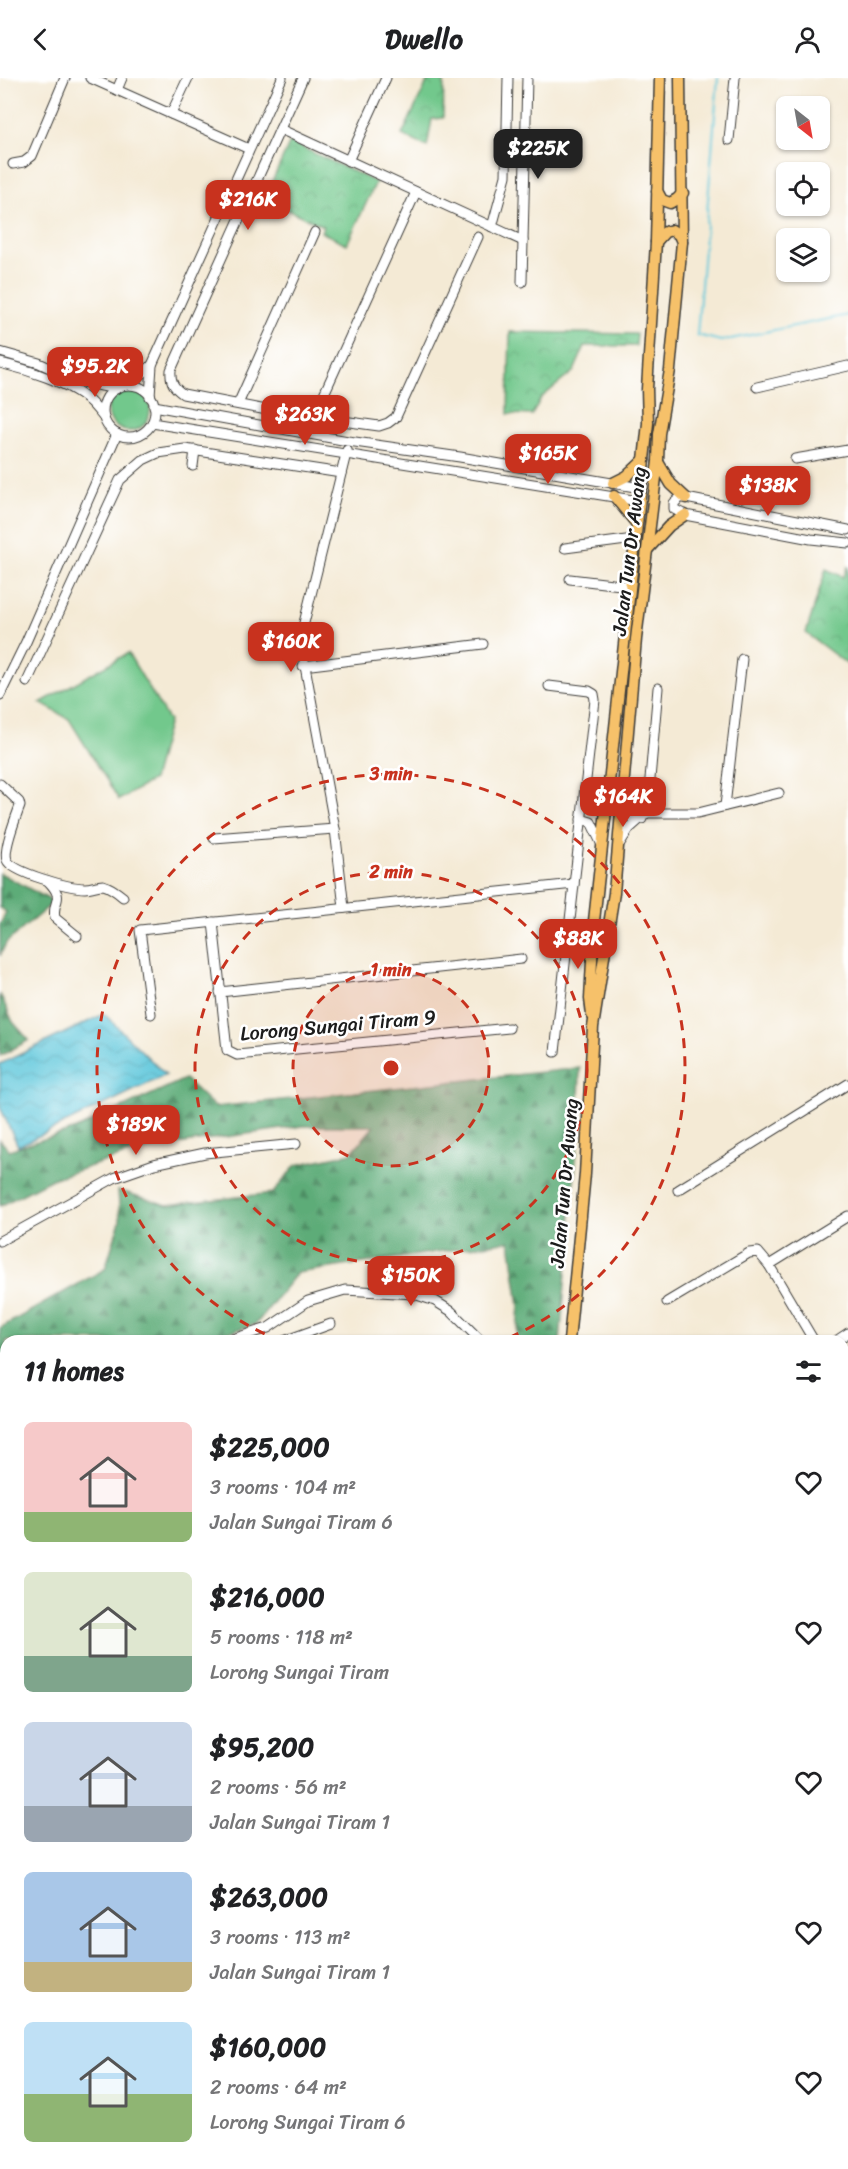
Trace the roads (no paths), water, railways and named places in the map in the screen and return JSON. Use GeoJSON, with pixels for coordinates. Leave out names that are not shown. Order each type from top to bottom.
{"type":"FeatureCollection","features":[{"type":"Feature","properties":{"kind":"main road","name":"Jalan Tun Dr Awang"},"geometry":{"type":"LineString","coordinates":[[593,1027],[590,999],[594,921],[648,423],[647,389],[656,242],[660,78]]}},
{"type":"Feature","properties":{"kind":"main road","name":"Jalan Tun Dr Awang"},"geometry":{"type":"LineString","coordinates":[[570,1335],[585,1174],[593,1027],[619,845],[636,639],[658,461],[659,434],[670,370],[682,242],[680,78]]}},
{"type":"Feature","properties":{"kind":"main road"},"geometry":{"type":"LineString","coordinates":[[657,191],[664,201],[670,202],[677,200],[683,193]]}},
{"type":"Feature","properties":{"kind":"main road"},"geometry":{"type":"LineString","coordinates":[[656,242],[665,232],[672,230],[682,242]]}},
{"type":"Feature","properties":{"kind":"main road"},"geometry":{"type":"LineString","coordinates":[[613,483],[627,476],[644,460]]}},
{"type":"Feature","properties":{"kind":"main road"},"geometry":{"type":"LineString","coordinates":[[658,461],[671,484],[686,498]]}},
{"type":"Feature","properties":{"kind":"main road"},"geometry":{"type":"LineString","coordinates":[[614,496],[636,523]]}},
{"type":"Feature","properties":{"kind":"main road"},"geometry":{"type":"LineString","coordinates":[[648,550],[669,526],[685,515]]}},
{"type":"Feature","properties":{"kind":"street"},"geometry":{"type":"LineString","coordinates":[[13,164],[24,162],[32,156],[65,78]]}},
{"type":"Feature","properties":{"kind":"street"},"geometry":{"type":"LineString","coordinates":[[90,78],[249,149]]}},
{"type":"Feature","properties":{"kind":"street"},"geometry":{"type":"LineString","coordinates":[[117,90],[122,78]]}},
{"type":"Feature","properties":{"kind":"street"},"geometry":{"type":"LineString","coordinates":[[171,114],[188,78]]}},
{"type":"Feature","properties":{"kind":"street"},"geometry":{"type":"LineString","coordinates":[[0,363],[22,369],[75,391],[88,399],[104,418],[109,428],[117,434],[133,437],[152,423],[152,365],[282,78]]}},
{"type":"Feature","properties":{"kind":"street"},"geometry":{"type":"LineString","coordinates":[[303,78],[171,370],[170,376],[175,389],[183,394],[238,404],[379,426],[388,423],[396,417],[478,237]]}},
{"type":"Feature","properties":{"kind":"street"},"geometry":{"type":"LineString","coordinates":[[348,161],[386,78]]}},
{"type":"Feature","properties":{"kind":"street"},"geometry":{"type":"LineString","coordinates":[[492,227],[506,176],[508,78]]}},
{"type":"Feature","properties":{"kind":"street"},"geometry":{"type":"LineString","coordinates":[[522,282],[527,78]]}},
{"type":"Feature","properties":{"kind":"street"},"geometry":{"type":"LineString","coordinates":[[729,140],[735,78]]}},
{"type":"Feature","properties":{"kind":"street"},"geometry":{"type":"LineString","coordinates":[[280,129],[523,241]]}},
{"type":"Feature","properties":{"kind":"street"},"geometry":{"type":"LineString","coordinates":[[314,416],[416,192]]}},
{"type":"Feature","properties":{"kind":"street"},"geometry":{"type":"LineString","coordinates":[[238,404],[315,231]]}},
{"type":"Feature","properties":{"kind":"street"},"geometry":{"type":"LineString","coordinates":[[192,275],[211,282]]}},
{"type":"Feature","properties":{"kind":"street"},"geometry":{"type":"LineString","coordinates":[[0,352],[39,363],[78,381],[119,388],[138,387],[152,401],[348,441],[460,457],[640,488]]}},
{"type":"Feature","properties":{"kind":"street"},"geometry":{"type":"LineString","coordinates":[[104,418],[105,402],[119,388],[152,365]]}},
{"type":"Feature","properties":{"kind":"street"},"geometry":{"type":"LineString","coordinates":[[757,387],[848,366]]}},
{"type":"Feature","properties":{"kind":"street"},"geometry":{"type":"LineString","coordinates":[[152,423],[639,501]]}},
{"type":"Feature","properties":{"kind":"street"},"geometry":{"type":"LineString","coordinates":[[0,695],[26,642],[117,434]]}},
{"type":"Feature","properties":{"kind":"street"},"geometry":{"type":"LineString","coordinates":[[344,908],[335,829],[303,666],[300,639],[348,441]]}},
{"type":"Feature","properties":{"kind":"street"},"geometry":{"type":"LineString","coordinates":[[27,682],[120,480],[143,460],[175,449],[195,450],[341,473]]}},
{"type":"Feature","properties":{"kind":"street"},"geometry":{"type":"LineString","coordinates":[[192,466],[195,450]]}},
{"type":"Feature","properties":{"kind":"street"},"geometry":{"type":"LineString","coordinates":[[795,459],[848,450]]}},
{"type":"Feature","properties":{"kind":"street"},"geometry":{"type":"LineString","coordinates":[[848,530],[686,498],[677,500],[673,506],[678,513],[685,515],[810,539],[848,543]]}},
{"type":"Feature","properties":{"kind":"street"},"geometry":{"type":"LineString","coordinates":[[565,548],[634,539]]}},
{"type":"Feature","properties":{"kind":"street"},"geometry":{"type":"LineString","coordinates":[[570,579],[629,586]]}},
{"type":"Feature","properties":{"kind":"street"},"geometry":{"type":"LineString","coordinates":[[303,666],[483,644]]}},
{"type":"Feature","properties":{"kind":"street"},"geometry":{"type":"LineString","coordinates":[[725,806],[742,659]]}},
{"type":"Feature","properties":{"kind":"street"},"geometry":{"type":"LineString","coordinates":[[549,686],[589,691],[594,694],[595,700],[555,1052]]}},
{"type":"Feature","properties":{"kind":"street"},"geometry":{"type":"LineString","coordinates":[[619,845],[624,835],[645,816],[658,688]]}},
{"type":"Feature","properties":{"kind":"street"},"geometry":{"type":"LineString","coordinates":[[0,784],[19,802],[20,806],[7,851],[7,860],[19,870],[46,879],[83,888],[101,885],[116,891],[123,897]]}},
{"type":"Feature","properties":{"kind":"street"},"geometry":{"type":"LineString","coordinates":[[622,806],[625,812],[635,820],[645,816],[698,813],[779,793]]}},
{"type":"Feature","properties":{"kind":"street"},"geometry":{"type":"LineString","coordinates":[[581,819],[591,818],[601,813],[608,804]]}},
{"type":"Feature","properties":{"kind":"street"},"geometry":{"type":"LineString","coordinates":[[581,819],[591,822],[602,845]]}},
{"type":"Feature","properties":{"kind":"street"},"geometry":{"type":"LineString","coordinates":[[214,838],[335,829]]}},
{"type":"Feature","properties":{"kind":"street"},"geometry":{"type":"LineString","coordinates":[[46,879],[56,889],[58,895],[55,918],[77,936]]}},
{"type":"Feature","properties":{"kind":"street"},"geometry":{"type":"LineString","coordinates":[[151,1014],[140,930],[574,884]]}},
{"type":"Feature","properties":{"kind":"street","name":"Lorong Sungai Tiram 9"},"geometry":{"type":"LineString","coordinates":[[213,922],[227,1050],[237,1055],[509,1028]]}},
{"type":"Feature","properties":{"kind":"street"},"geometry":{"type":"LineString","coordinates":[[220,992],[521,959]]}},
{"type":"Feature","properties":{"kind":"street"},"geometry":{"type":"LineString","coordinates":[[678,1190],[846,1089]]}},
{"type":"Feature","properties":{"kind":"street"},"geometry":{"type":"LineString","coordinates":[[0,1241],[114,1178],[154,1164],[205,1153],[296,1144]]}},
{"type":"Feature","properties":{"kind":"street"},"geometry":{"type":"LineString","coordinates":[[769,1265],[848,1215]]}},
{"type":"Feature","properties":{"kind":"street"},"geometry":{"type":"LineString","coordinates":[[667,1302],[749,1253],[758,1252],[769,1265],[810,1335]]}},
{"type":"Feature","properties":{"kind":"street"},"geometry":{"type":"LineString","coordinates":[[258,1335],[308,1301],[345,1290],[414,1294],[435,1301],[452,1311],[475,1335]]}},
{"type":"Feature","properties":{"kind":"street"},"geometry":{"type":"LineString","coordinates":[[301,1335],[331,1324]]}},
{"type":"Feature","properties":{"kind":"water"},"geometry":{"type":"Polygon","coordinates":[[[104,1014],[166,1075],[18,1146],[0,1107],[0,1064],[104,1014]]]}},
{"type":"Feature","properties":{"kind":"waterway"},"geometry":{"type":"LineString","coordinates":[[718,78],[697,335],[721,341],[848,315]]}}]}
